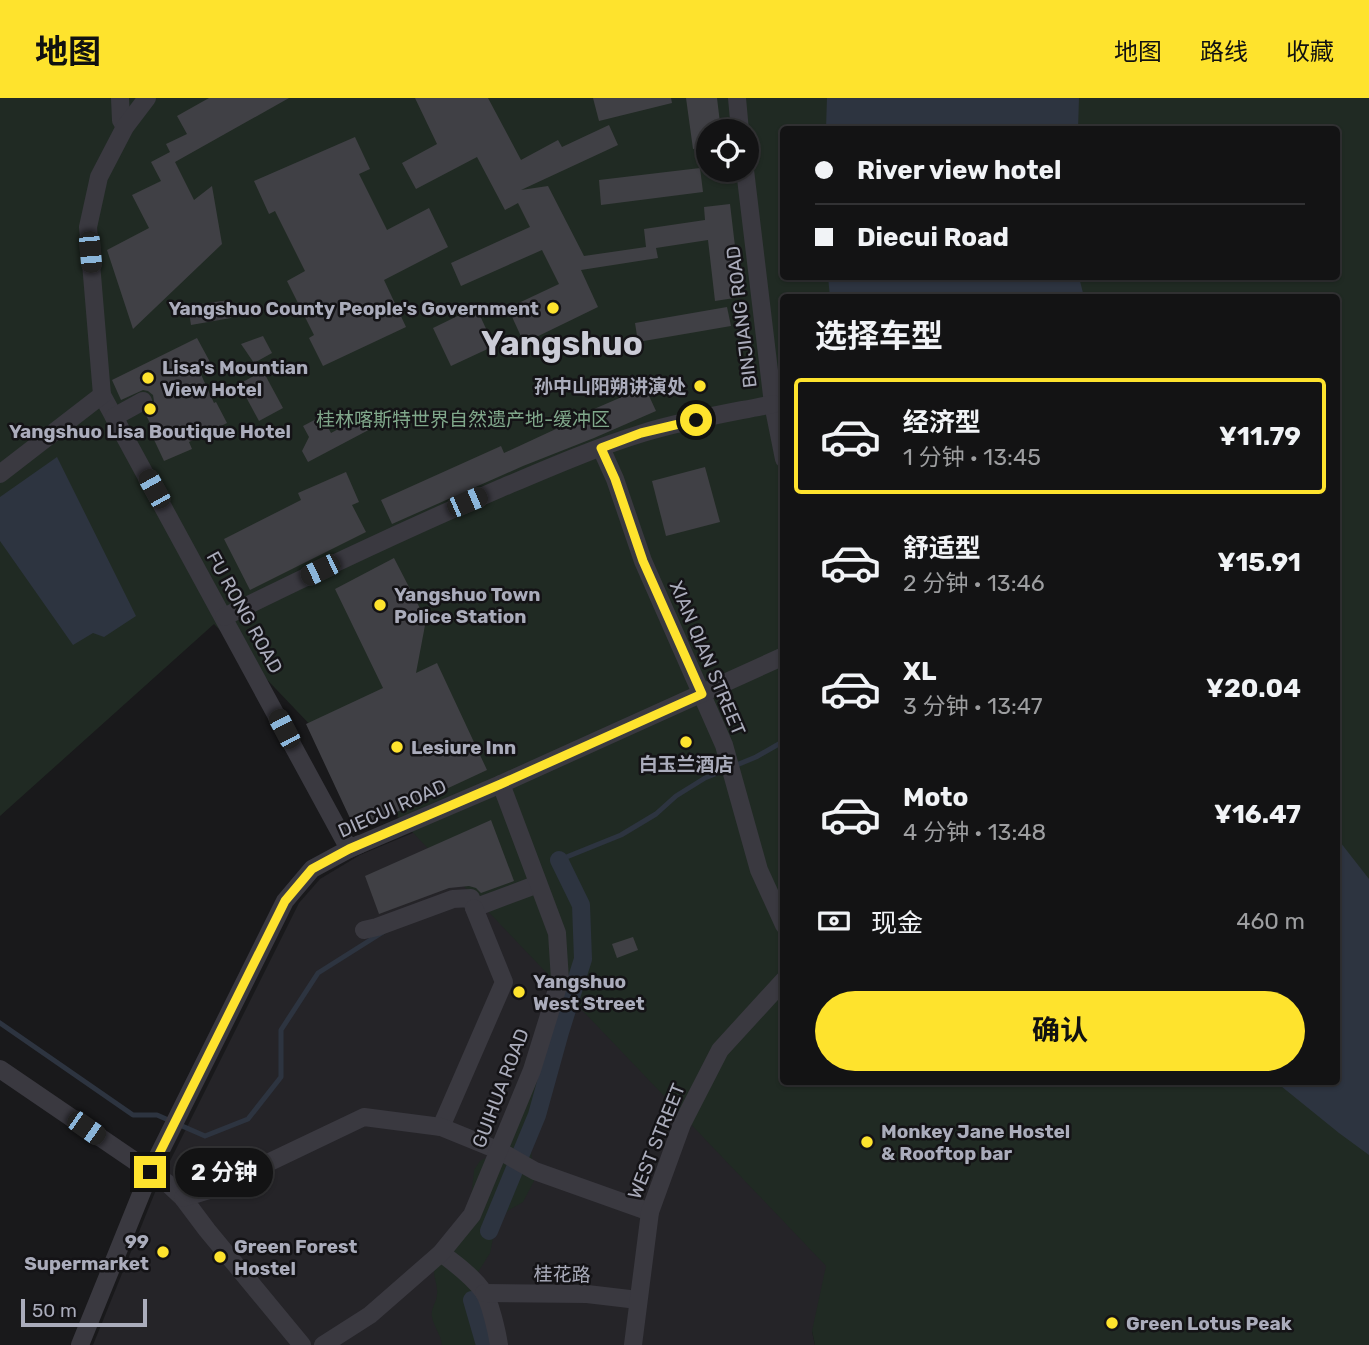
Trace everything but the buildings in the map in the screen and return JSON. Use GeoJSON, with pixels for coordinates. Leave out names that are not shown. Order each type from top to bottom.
{"type":"FeatureCollection","features":[{"type":"Feature","properties":{"kind":"street"},"geometry":{"type":"LineString","coordinates":[[120,98],[121,120],[125,127]]}},
{"type":"Feature","properties":{"kind":"street"},"geometry":{"type":"LineString","coordinates":[[0,474],[102,395],[88,227],[99,177],[125,127],[148,98]]}},
{"type":"Feature","properties":{"kind":"street"},"geometry":{"type":"LineString","coordinates":[[737,98],[739,119]]}},
{"type":"Feature","properties":{"kind":"street","name":"BINJIANG ROAD"},"geometry":{"type":"LineString","coordinates":[[746,182],[773,404],[780,439]]}},
{"type":"Feature","properties":{"kind":"street","name":"FU RONG ROAD"},"geometry":{"type":"LineString","coordinates":[[102,395],[349,849]]}},
{"type":"Feature","properties":{"kind":"street"},"geometry":{"type":"LineString","coordinates":[[143,401],[114,417],[349,849],[780,658]]}},
{"type":"Feature","properties":{"kind":"street"},"geometry":{"type":"LineString","coordinates":[[224,617],[467,502],[543,470],[641,433],[773,404]]}},
{"type":"Feature","properties":{"kind":"street","name":"XIAN QIAN STREET"},"geometry":{"type":"LineString","coordinates":[[601,448],[615,479],[643,561],[724,745],[759,870],[780,916]]}},
{"type":"Feature","properties":{"kind":"street","name":"DIECUI ROAD"},"geometry":{"type":"LineString","coordinates":[[80,1345],[150,1172],[285,901],[312,869],[349,849],[501,784],[780,658]]}},
{"type":"Feature","properties":{"kind":"street","name":"GUIHUA ROAD"},"geometry":{"type":"LineString","coordinates":[[323,1345],[370,1315],[441,1253],[472,1215],[532,1070],[560,980],[557,933],[501,784]]}},
{"type":"Feature","properties":{"kind":"street"},"geometry":{"type":"LineString","coordinates":[[474,908],[537,881]]}},
{"type":"Feature","properties":{"kind":"street"},"geometry":{"type":"LineString","coordinates":[[363,930],[453,899],[471,898],[504,982],[441,1127]]}},
{"type":"Feature","properties":{"kind":"street","name":"WEST STREET"},"geometry":{"type":"LineString","coordinates":[[633,1345],[650,1212],[682,1124],[720,1051],[780,984]]}},
{"type":"Feature","properties":{"kind":"street"},"geometry":{"type":"LineString","coordinates":[[0,1069],[167,1183],[183,1198],[206,1230],[302,1345]]}},
{"type":"Feature","properties":{"kind":"street"},"geometry":{"type":"LineString","coordinates":[[183,1198],[213,1189],[364,1117],[441,1127],[500,1151],[535,1171],[650,1212]]}},
{"type":"Feature","properties":{"kind":"street"},"geometry":{"type":"LineString","coordinates":[[441,1253],[466,1272],[484,1293],[499,1345]]}},
{"type":"Feature","properties":{"kind":"street","name":"桂花路"},"geometry":{"type":"LineString","coordinates":[[484,1293],[587,1294],[638,1300]]}},
{"type":"Feature","properties":{"kind":"shaded area","name":"Yangshuo West Street"},"geometry":{"type":"Polygon","coordinates":[[[530,784],[780,1077],[780,1085],[990,1085],[812,1331],[815,1345],[93,1345],[158,1185],[299,903],[320,879],[360,855],[530,784]]]}},
{"type":"Feature","properties":{"kind":"green space","name":"桂林喀斯特世界自然遗产地-缓冲区"},"geometry":{"type":"Polygon","coordinates":[[[0,98],[1369,98],[1369,1345],[815,1345],[812,1331],[826,1266],[214,624],[0,816],[0,98]]]}},
{"type":"Feature","properties":{"kind":"green space"},"geometry":{"type":"Polygon","coordinates":[[[559,1008],[563,1011],[536,1103],[531,1148],[534,1181],[523,1202],[501,1217],[490,1253],[477,1274],[477,1296],[490,1345],[442,1345],[432,1314],[437,1294],[434,1271],[471,1200],[474,1170],[480,1161],[508,1147],[559,1008]]]}},
{"type":"Feature","properties":{"kind":"water"},"geometry":{"type":"Polygon","coordinates":[[[827,98],[1079,98],[1078,126],[826,126],[827,98]]]}},
{"type":"Feature","properties":{"kind":"water"},"geometry":{"type":"Polygon","coordinates":[[[828,280],[1080,280],[1083,294],[830,294],[828,280]]]}},
{"type":"Feature","properties":{"kind":"water"},"geometry":{"type":"Polygon","coordinates":[[[57,457],[136,616],[104,637],[93,633],[73,645],[0,541],[0,497],[57,457]]]}},
{"type":"Feature","properties":{"kind":"water"},"geometry":{"type":"Polygon","coordinates":[[[1340,842],[1369,879],[1369,1155],[1280,1085],[1340,1085],[1340,842]]]}},
{"type":"Feature","properties":{"kind":"waterway"},"geometry":{"type":"LineString","coordinates":[[559,860],[621,835],[656,814],[676,796],[705,778],[756,757],[780,743]]}},
{"type":"Feature","properties":{"kind":"waterway"},"geometry":{"type":"LineString","coordinates":[[489,1231],[537,1115],[583,959],[581,905],[559,860]]}},
{"type":"Feature","properties":{"kind":"waterway"},"geometry":{"type":"LineString","coordinates":[[0,1023],[133,1115],[157,1115],[205,1136],[248,1119],[281,1077],[281,1030],[318,973],[383,932]]}},
{"type":"Feature","properties":{"kind":"waterway"},"geometry":{"type":"LineString","coordinates":[[472,1300],[485,1345]]}},
{"type":"Feature","properties":{"kind":"place","name":"Yangshuo County People's Government"},"geometry":{"type":"Point","coordinates":[553,308]}},
{"type":"Feature","properties":{"kind":"place","name":"Lisa's Mountian View Hotel"},"geometry":{"type":"Point","coordinates":[148,378]}},
{"type":"Feature","properties":{"kind":"place","name":"孙中山阳朔讲演处"},"geometry":{"type":"Point","coordinates":[700,386]}},
{"type":"Feature","properties":{"kind":"place","name":"Yangshuo Lisa Boutique Hotel"},"geometry":{"type":"Point","coordinates":[150,409]}},
{"type":"Feature","properties":{"kind":"place","name":"Yangshuo Town Police Station"},"geometry":{"type":"Point","coordinates":[380,605]}},
{"type":"Feature","properties":{"kind":"place","name":"白玉兰酒店"},"geometry":{"type":"Point","coordinates":[686,742]}},
{"type":"Feature","properties":{"kind":"place","name":"Lesiure Inn"},"geometry":{"type":"Point","coordinates":[397,747]}},
{"type":"Feature","properties":{"kind":"place","name":"Yangshuo West Street"},"geometry":{"type":"Point","coordinates":[519,992]}},
{"type":"Feature","properties":{"kind":"place","name":"Monkey Jane Hostel & Rooftop bar"},"geometry":{"type":"Point","coordinates":[867,1142]}},
{"type":"Feature","properties":{"kind":"place","name":"99 Supermarket"},"geometry":{"type":"Point","coordinates":[163,1252]}},
{"type":"Feature","properties":{"kind":"place","name":"Green Forest Hostel"},"geometry":{"type":"Point","coordinates":[220,1257]}},
{"type":"Feature","properties":{"kind":"place","name":"Green Lotus Peak"},"geometry":{"type":"Point","coordinates":[1112,1323]}},
{"type":"Feature","properties":{"kind":"district","name":"Yangshuo"},"geometry":{"type":"Point","coordinates":[562,343]}},
{"type":"Feature","properties":{"kind":"route"},"geometry":{"type":"LineString","coordinates":[[150,1172],[285,901],[312,869],[361,843],[702,694],[643,561],[615,479],[601,448],[641,433],[696,420]]}}]}
